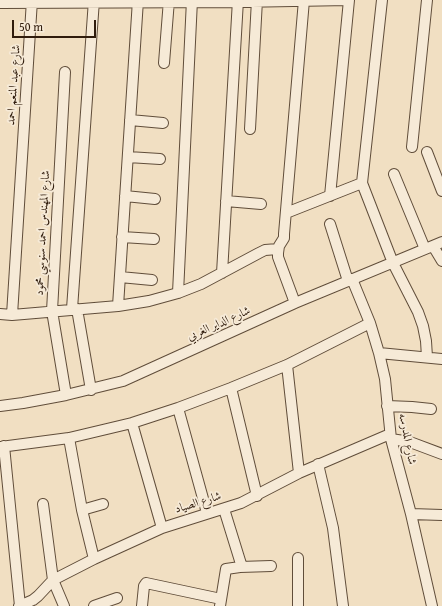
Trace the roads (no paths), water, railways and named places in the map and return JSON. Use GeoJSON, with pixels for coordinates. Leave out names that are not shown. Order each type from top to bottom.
{"type":"FeatureCollection","features":[{"type":"Feature","properties":{"kind":"street"},"geometry":{"type":"LineString","coordinates":[[0,3],[32,1],[348,0],[330,196]]}},
{"type":"Feature","properties":{"kind":"street"},"geometry":{"type":"LineString","coordinates":[[382,0],[362,183],[393,263],[418,312],[423,326],[428,357]]}},
{"type":"Feature","properties":{"kind":"street"},"geometry":{"type":"LineString","coordinates":[[412,148],[427,0]]}},
{"type":"Feature","properties":{"kind":"street","name":"شارع عبد المنعم احمد"},"geometry":{"type":"LineString","coordinates":[[12,315],[32,1]]}},
{"type":"Feature","properties":{"kind":"street"},"geometry":{"type":"LineString","coordinates":[[91,390],[75,309],[94,1]]}},
{"type":"Feature","properties":{"kind":"street"},"geometry":{"type":"LineString","coordinates":[[118,306],[138,1]]}},
{"type":"Feature","properties":{"kind":"street"},"geometry":{"type":"LineString","coordinates":[[164,63],[169,1]]}},
{"type":"Feature","properties":{"kind":"street"},"geometry":{"type":"LineString","coordinates":[[178,293],[192,1]]}},
{"type":"Feature","properties":{"kind":"street"},"geometry":{"type":"LineString","coordinates":[[222,273],[238,1]]}},
{"type":"Feature","properties":{"kind":"street"},"geometry":{"type":"LineString","coordinates":[[250,129],[257,1]]}},
{"type":"Feature","properties":{"kind":"street"},"geometry":{"type":"LineString","coordinates":[[295,303],[278,257],[278,249],[284,238],[304,1]]}},
{"type":"Feature","properties":{"kind":"street","name":"شارع المهندس احمد سنوسي محمود"},"geometry":{"type":"LineString","coordinates":[[64,72],[52,311],[66,395]]}},
{"type":"Feature","properties":{"kind":"street"},"geometry":{"type":"LineString","coordinates":[[130,120],[163,123]]}},
{"type":"Feature","properties":{"kind":"street"},"geometry":{"type":"LineString","coordinates":[[426,152],[442,191]]}},
{"type":"Feature","properties":{"kind":"street"},"geometry":{"type":"LineString","coordinates":[[128,157],[160,159]]}},
{"type":"Feature","properties":{"kind":"street"},"geometry":{"type":"LineString","coordinates":[[394,174],[442,261]]}},
{"type":"Feature","properties":{"kind":"street"},"geometry":{"type":"LineString","coordinates":[[286,213],[362,183]]}},
{"type":"Feature","properties":{"kind":"street"},"geometry":{"type":"LineString","coordinates":[[125,196],[155,199]]}},
{"type":"Feature","properties":{"kind":"street"},"geometry":{"type":"LineString","coordinates":[[226,201],[261,204]]}},
{"type":"Feature","properties":{"kind":"street","name":"شارع المدرسه"},"geometry":{"type":"LineString","coordinates":[[330,224],[350,280],[370,323],[380,352],[385,379],[391,437],[411,514],[432,606]]}},
{"type":"Feature","properties":{"kind":"street"},"geometry":{"type":"LineString","coordinates":[[122,237],[154,239]]}},
{"type":"Feature","properties":{"kind":"street","name":"شارع الداير الغربي"},"geometry":{"type":"LineString","coordinates":[[0,406],[91,390],[123,381],[295,303],[433,246]]}},
{"type":"Feature","properties":{"kind":"street"},"geometry":{"type":"LineString","coordinates":[[0,314],[12,315],[118,306],[149,301],[178,293],[201,284],[258,252],[278,249]]}},
{"type":"Feature","properties":{"kind":"street"},"geometry":{"type":"LineString","coordinates":[[120,277],[152,280]]}},
{"type":"Feature","properties":{"kind":"street"},"geometry":{"type":"LineString","coordinates":[[20,606],[2,447],[69,438],[132,423],[178,408],[287,365],[370,323]]}},
{"type":"Feature","properties":{"kind":"street"},"geometry":{"type":"LineString","coordinates":[[380,352],[442,359]]}},
{"type":"Feature","properties":{"kind":"street"},"geometry":{"type":"LineString","coordinates":[[287,365],[299,473]]}},
{"type":"Feature","properties":{"kind":"street"},"geometry":{"type":"LineString","coordinates":[[230,388],[257,496]]}},
{"type":"Feature","properties":{"kind":"street"},"geometry":{"type":"LineString","coordinates":[[387,406],[431,409]]}},
{"type":"Feature","properties":{"kind":"street"},"geometry":{"type":"LineString","coordinates":[[178,408],[206,513]]}},
{"type":"Feature","properties":{"kind":"street"},"geometry":{"type":"LineString","coordinates":[[132,423],[162,528]]}},
{"type":"Feature","properties":{"kind":"street"},"geometry":{"type":"LineString","coordinates":[[391,437],[410,442],[442,454]]}},
{"type":"Feature","properties":{"kind":"street","name":"شارع الصياد"},"geometry":{"type":"LineString","coordinates":[[20,606],[33,600],[53,580],[94,558],[162,528],[241,503],[318,464],[391,437]]}},
{"type":"Feature","properties":{"kind":"street"},"geometry":{"type":"LineString","coordinates":[[69,438],[82,510],[94,558]]}},
{"type":"Feature","properties":{"kind":"street"},"geometry":{"type":"LineString","coordinates":[[318,464],[333,528],[343,606]]}},
{"type":"Feature","properties":{"kind":"street"},"geometry":{"type":"LineString","coordinates":[[43,504],[53,580],[64,606]]}},
{"type":"Feature","properties":{"kind":"street"},"geometry":{"type":"LineString","coordinates":[[82,510],[103,504]]}},
{"type":"Feature","properties":{"kind":"street"},"geometry":{"type":"LineString","coordinates":[[224,509],[241,564],[240,567]]}},
{"type":"Feature","properties":{"kind":"street"},"geometry":{"type":"LineString","coordinates":[[411,514],[442,515]]}},
{"type":"Feature","properties":{"kind":"street"},"geometry":{"type":"LineString","coordinates":[[298,558],[298,606]]}},
{"type":"Feature","properties":{"kind":"street"},"geometry":{"type":"LineString","coordinates":[[142,606],[144,586],[146,583],[220,603],[226,569],[271,566]]}},
{"type":"Feature","properties":{"kind":"street"},"geometry":{"type":"LineString","coordinates":[[94,606],[117,598]]}}]}
